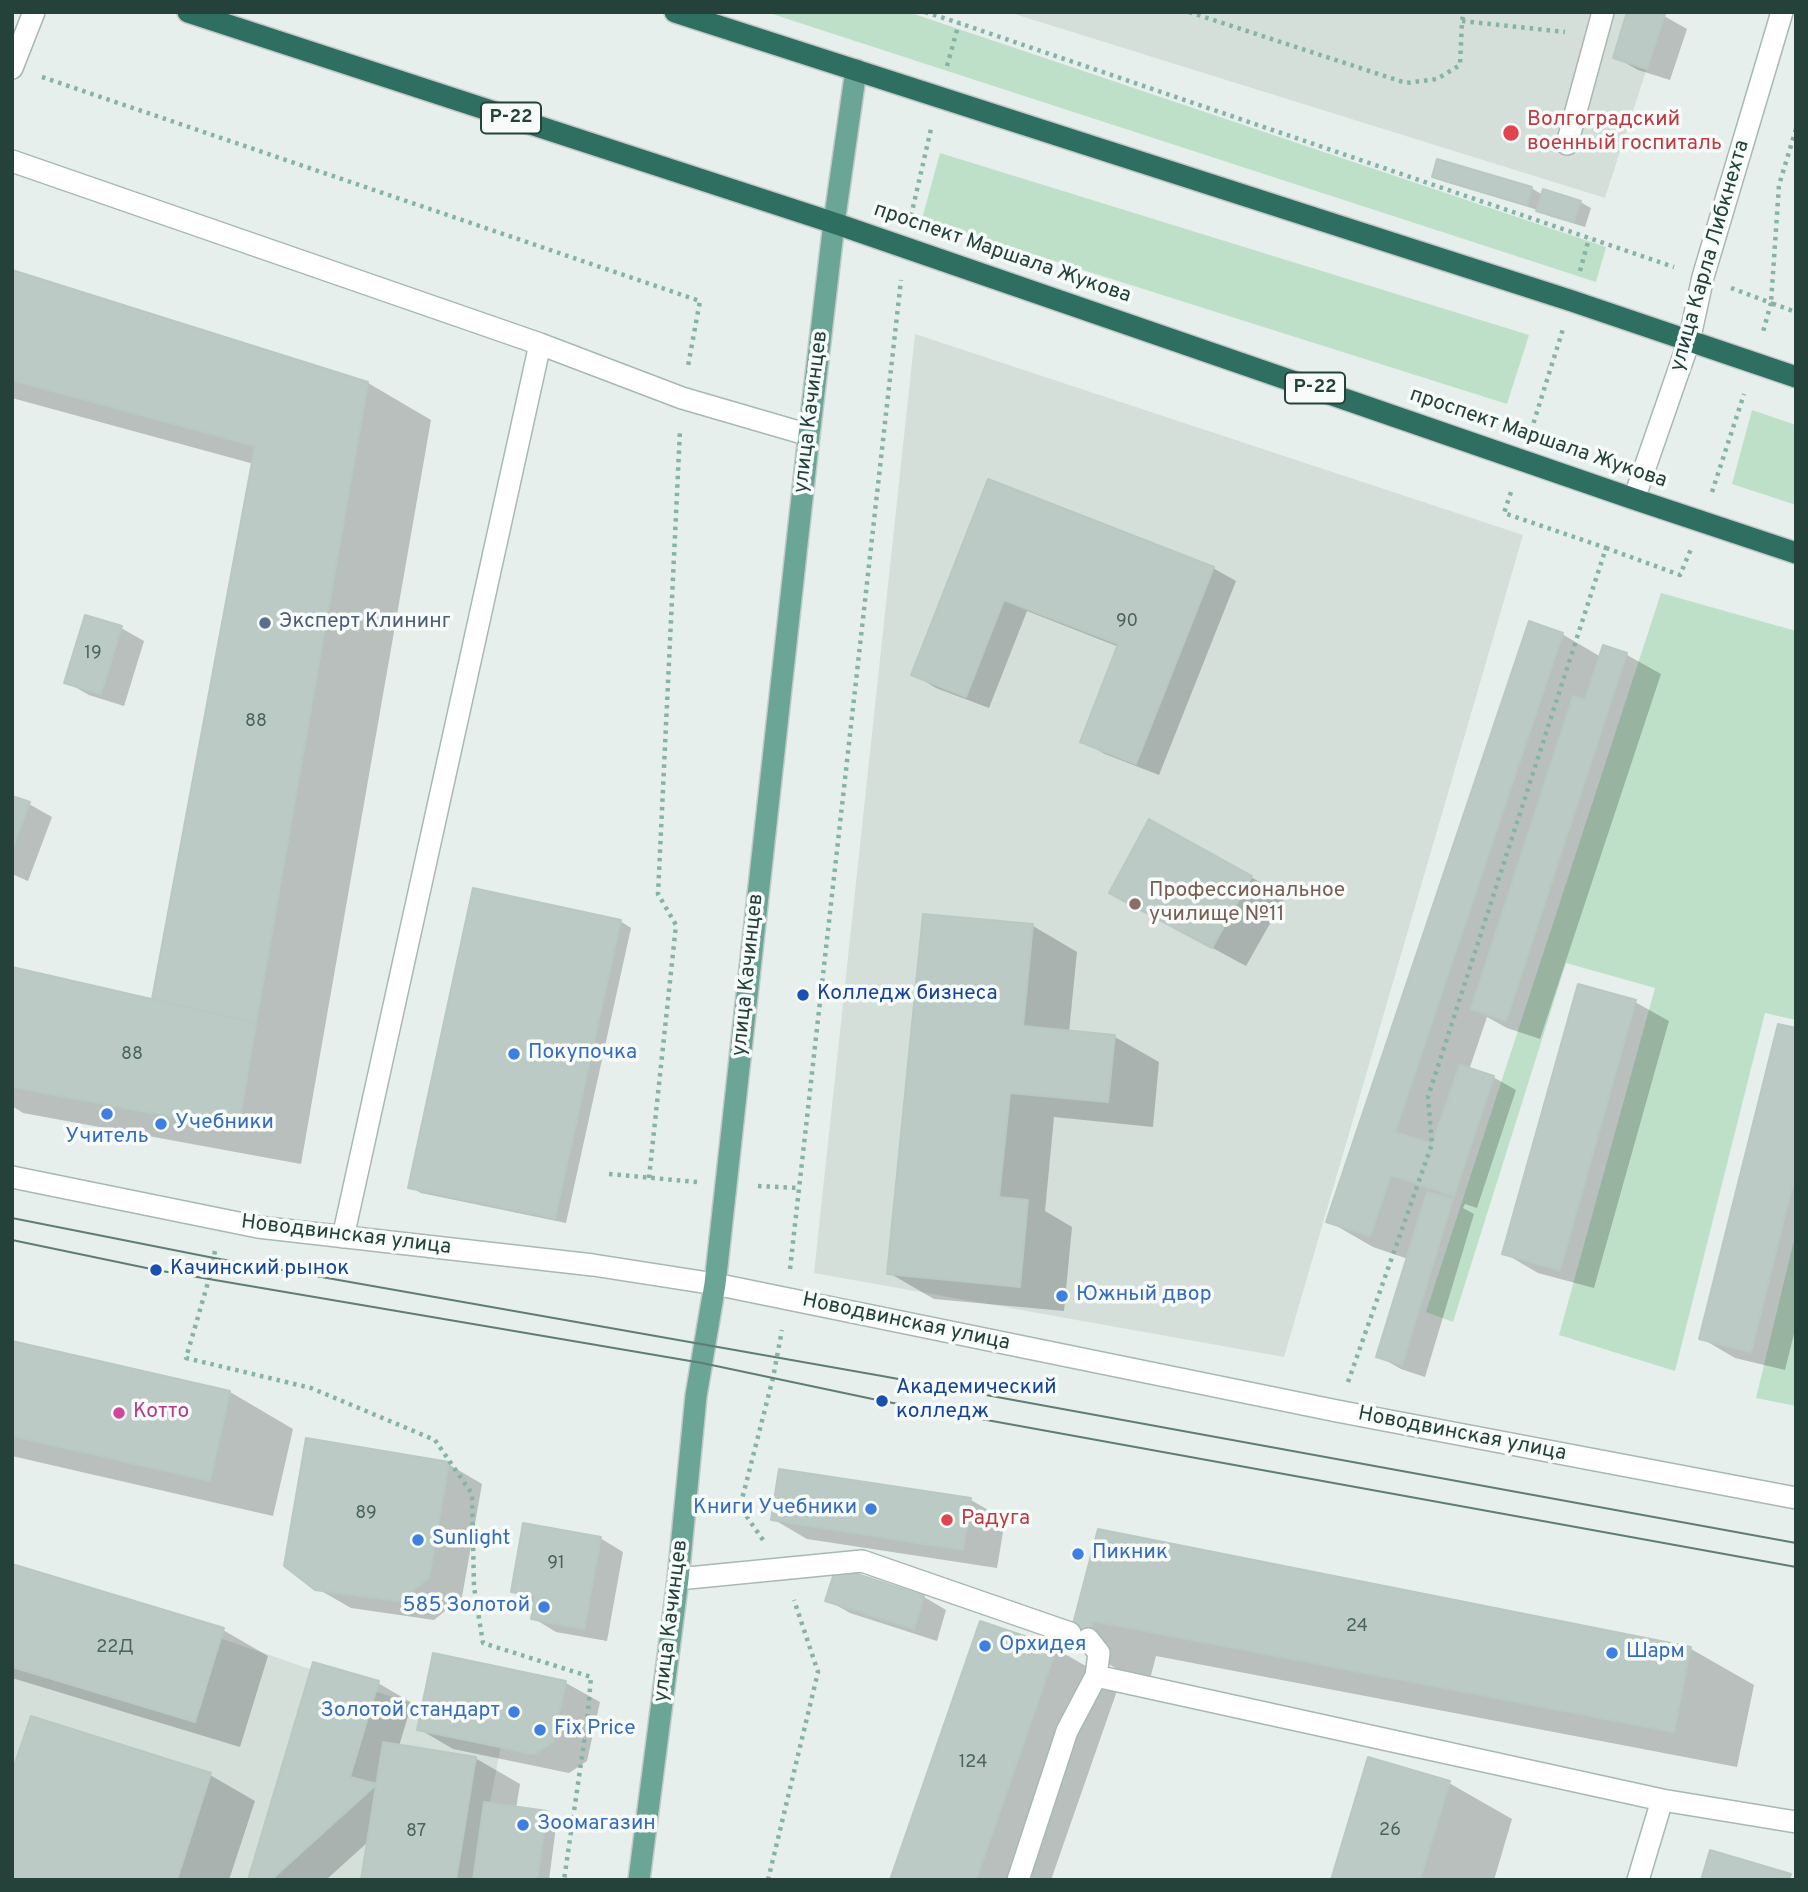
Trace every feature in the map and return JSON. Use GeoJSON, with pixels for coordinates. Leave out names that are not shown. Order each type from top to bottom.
{"type":"FeatureCollection","features":[{"type":"Feature","properties":{"kind":"highway","name":"проспект Маршала Жукова"},"geometry":{"type":"LineString","coordinates":[[188,12],[834,223],[1796,553]]}},
{"type":"Feature","properties":{"kind":"highway"},"geometry":{"type":"LineString","coordinates":[[675,12],[1573,301],[1796,377]]}},
{"type":"Feature","properties":{"kind":"main road","name":"улица Качинцев"},"geometry":{"type":"LineString","coordinates":[[639,1880],[678,1579],[696,1396],[715,1284],[809,435],[834,223],[856,70]]}},
{"type":"Feature","properties":{"kind":"street"},"geometry":{"type":"LineString","coordinates":[[13,67],[34,12]]}},
{"type":"Feature","properties":{"kind":"street"},"geometry":{"type":"LineString","coordinates":[[1567,144],[1603,12]]}},
{"type":"Feature","properties":{"kind":"street","name":"улица Карла Либкнехта"},"geometry":{"type":"LineString","coordinates":[[1634,499],[1689,341],[1703,277],[1782,12]]}},
{"type":"Feature","properties":{"kind":"street"},"geometry":{"type":"LineString","coordinates":[[12,161],[540,344],[682,398],[809,435]]}},
{"type":"Feature","properties":{"kind":"street"},"geometry":{"type":"LineString","coordinates":[[343,1237],[540,344]]}},
{"type":"Feature","properties":{"kind":"street","name":"Новодвинская улица"},"geometry":{"type":"LineString","coordinates":[[12,1177],[258,1227],[593,1265],[715,1284],[1338,1411],[1796,1498]]}},
{"type":"Feature","properties":{"kind":"street"},"geometry":{"type":"LineString","coordinates":[[678,1579],[862,1561],[1079,1636],[1099,1653],[1096,1676],[1067,1731],[1018,1880]]}},
{"type":"Feature","properties":{"kind":"street"},"geometry":{"type":"LineString","coordinates":[[1096,1676],[1662,1801],[1796,1822]]}},
{"type":"Feature","properties":{"kind":"street"},"geometry":{"type":"LineString","coordinates":[[1638,1880],[1662,1801]]}},
{"type":"Feature","properties":{"kind":"path"},"geometry":{"type":"LineString","coordinates":[[925,12],[1589,237],[1573,301],[1504,513],[1606,548],[1428,1097],[1432,1144],[1338,1411]]}},
{"type":"Feature","properties":{"kind":"path"},"geometry":{"type":"LineString","coordinates":[[1189,12],[1406,83],[1437,79],[1460,65],[1464,12]]}},
{"type":"Feature","properties":{"kind":"path"},"geometry":{"type":"LineString","coordinates":[[1462,21],[1596,36]]}},
{"type":"Feature","properties":{"kind":"path"},"geometry":{"type":"LineString","coordinates":[[787,1299],[904,247],[938,97],[959,23]]}},
{"type":"Feature","properties":{"kind":"path"},"geometry":{"type":"LineString","coordinates":[[13,67],[700,301],[682,398],[658,894],[676,925],[649,1178]]}},
{"type":"Feature","properties":{"kind":"path"},"geometry":{"type":"LineString","coordinates":[[1796,129],[1779,185],[1771,303],[1796,312]]}},
{"type":"Feature","properties":{"kind":"path"},"geometry":{"type":"LineString","coordinates":[[222,1219],[209,1279],[186,1358],[312,1388],[435,1440],[472,1493],[474,1587],[483,1643],[592,1677],[564,1880]]}},
{"type":"Feature","properties":{"kind":"shaded area","name":"Волгоградский военный госпиталь"},"geometry":{"type":"Polygon","coordinates":[[[1008,12],[1665,12],[1605,198],[1008,12]]]}},
{"type":"Feature","properties":{"kind":"shaded area","name":"Профессиональное училище №11"},"geometry":{"type":"Polygon","coordinates":[[[915,334],[1523,535],[1284,1357],[814,1273],[915,334]]]}},
{"type":"Feature","properties":{"kind":"shaded area"},"geometry":{"type":"Polygon","coordinates":[[[12,1567],[503,1735],[475,1880],[12,1880],[12,1567]]]}},
{"type":"Feature","properties":{"kind":"green space"},"geometry":{"type":"Polygon","coordinates":[[[766,12],[908,12],[1606,247],[1596,282],[766,12]]]}},
{"type":"Feature","properties":{"kind":"green space"},"geometry":{"type":"Polygon","coordinates":[[[940,153],[1529,335],[1507,404],[922,219],[940,153]]]}},
{"type":"Feature","properties":{"kind":"green space"},"geometry":{"type":"Polygon","coordinates":[[[1752,410],[1796,425],[1796,505],[1732,484],[1752,410]]]}},
{"type":"Feature","properties":{"kind":"green space"},"geometry":{"type":"Polygon","coordinates":[[[1661,593],[1796,631],[1796,1020],[1765,1013],[1675,1371],[1559,1335],[1655,988],[1566,963],[1453,1322],[1426,1312],[1661,593]]]}},
{"type":"Feature","properties":{"kind":"green space"},"geometry":{"type":"Polygon","coordinates":[[[1796,1232],[1796,1406],[1756,1398],[1796,1232]]]}},
{"type":"Feature","properties":{"kind":"building"},"geometry":{"type":"Polygon","coordinates":[[[1627,12],[1665,14],[1647,69],[1613,58],[1627,12]]]}},
{"type":"Feature","properties":{"kind":"building"},"geometry":{"type":"Polygon","coordinates":[[[1437,159],[1532,187],[1527,205],[1432,177],[1437,159]]]}},
{"type":"Feature","properties":{"kind":"building"},"geometry":{"type":"Polygon","coordinates":[[[1543,189],[1581,201],[1574,222],[1536,211],[1543,189]]]}},
{"type":"Feature","properties":{"kind":"building"},"geometry":{"type":"Polygon","coordinates":[[[12,270],[368,382],[256,1023],[152,999],[255,446],[12,380],[12,270]]]}},
{"type":"Feature","properties":{"kind":"building"},"geometry":{"type":"Polygon","coordinates":[[[988,479],[1214,567],[1136,764],[1080,742],[1118,644],[1004,600],[966,697],[911,675],[988,479]]]}},
{"type":"Feature","properties":{"kind":"building"},"geometry":{"type":"Polygon","coordinates":[[[85,615],[122,626],[101,694],[64,683],[85,615]]]}},
{"type":"Feature","properties":{"kind":"building"},"geometry":{"type":"Polygon","coordinates":[[[1529,621],[1563,633],[1395,1132],[1432,1144],[1418,1184],[1391,1175],[1370,1236],[1326,1222],[1529,621]]]}},
{"type":"Feature","properties":{"kind":"building"},"geometry":{"type":"Polygon","coordinates":[[[1603,645],[1627,653],[1506,1021],[1471,1009],[1573,696],[1585,700],[1603,645]]]}},
{"type":"Feature","properties":{"kind":"building"},"geometry":{"type":"Polygon","coordinates":[[[12,796],[30,802],[12,850],[12,796]]]}},
{"type":"Feature","properties":{"kind":"building"},"geometry":{"type":"Polygon","coordinates":[[[1149,819],[1252,876],[1212,948],[1109,893],[1149,819]]]}},
{"type":"Feature","properties":{"kind":"building","name":"Покупочка"},"geometry":{"type":"Polygon","coordinates":[[[473,888],[621,920],[555,1218],[408,1188],[473,888]]]}},
{"type":"Feature","properties":{"kind":"building"},"geometry":{"type":"Polygon","coordinates":[[[923,914],[1033,924],[1023,1026],[1115,1035],[1108,1102],[1010,1093],[999,1197],[1028,1200],[1020,1287],[887,1274],[923,914]]]}},
{"type":"Feature","properties":{"kind":"building"},"geometry":{"type":"Polygon","coordinates":[[[12,967],[256,1023],[238,1129],[12,1087],[12,967]]]}},
{"type":"Feature","properties":{"kind":"building"},"geometry":{"type":"Polygon","coordinates":[[[1578,984],[1636,1000],[1560,1270],[1502,1254],[1578,984]]]}},
{"type":"Feature","properties":{"kind":"building"},"geometry":{"type":"Polygon","coordinates":[[[1778,1024],[1796,1028],[1796,1171],[1751,1352],[1699,1339],[1778,1024]]]}},
{"type":"Feature","properties":{"kind":"building"},"geometry":{"type":"Polygon","coordinates":[[[1460,1065],[1494,1076],[1454,1196],[1418,1184],[1460,1065]]]}},
{"type":"Feature","properties":{"kind":"building"},"geometry":{"type":"Polygon","coordinates":[[[1427,1192],[1453,1199],[1402,1365],[1376,1357],[1427,1192]]]}},
{"type":"Feature","properties":{"kind":"building","name":"Котто"},"geometry":{"type":"Polygon","coordinates":[[[12,1341],[230,1391],[210,1481],[12,1436],[12,1341]]]}},
{"type":"Feature","properties":{"kind":"building"},"geometry":{"type":"Polygon","coordinates":[[[306,1438],[449,1462],[429,1578],[399,1601],[315,1590],[284,1566],[306,1438]]]}},
{"type":"Feature","properties":{"kind":"building","name":"Книги Учебники"},"geometry":{"type":"Polygon","coordinates":[[[779,1469],[971,1498],[963,1550],[771,1520],[779,1469]]]}},
{"type":"Feature","properties":{"kind":"building"},"geometry":{"type":"Polygon","coordinates":[[[523,1523],[601,1537],[584,1629],[531,1619],[535,1596],[511,1592],[523,1523]]]}},
{"type":"Feature","properties":{"kind":"building"},"geometry":{"type":"Polygon","coordinates":[[[1098,1529],[1691,1647],[1674,1732],[1093,1621],[1086,1649],[1068,1643],[1098,1529]]]}},
{"type":"Feature","properties":{"kind":"building"},"geometry":{"type":"Polygon","coordinates":[[[12,1564],[224,1628],[195,1722],[12,1667],[12,1564]]]}},
{"type":"Feature","properties":{"kind":"building"},"geometry":{"type":"Polygon","coordinates":[[[836,1567],[924,1596],[914,1629],[825,1601],[836,1567]]]}},
{"type":"Feature","properties":{"kind":"building"},"geometry":{"type":"Polygon","coordinates":[[[980,1621],[1057,1647],[976,1880],[890,1880],[980,1621]]]}},
{"type":"Feature","properties":{"kind":"building"},"geometry":{"type":"Polygon","coordinates":[[[433,1653],[566,1681],[553,1742],[534,1754],[417,1730],[433,1653]]]}},
{"type":"Feature","properties":{"kind":"building"},"geometry":{"type":"Polygon","coordinates":[[[313,1662],[379,1681],[350,1777],[377,1784],[271,1880],[248,1880],[313,1662]]]}},
{"type":"Feature","properties":{"kind":"building"},"geometry":{"type":"Polygon","coordinates":[[[31,1716],[211,1773],[177,1880],[12,1880],[12,1772],[31,1716]]]}},
{"type":"Feature","properties":{"kind":"building"},"geometry":{"type":"Polygon","coordinates":[[[383,1742],[476,1757],[456,1880],[361,1880],[383,1742]]]}},
{"type":"Feature","properties":{"kind":"building"},"geometry":{"type":"Polygon","coordinates":[[[1368,1757],[1450,1781],[1420,1880],[1331,1880],[1368,1757]]]}},
{"type":"Feature","properties":{"kind":"building"},"geometry":{"type":"Polygon","coordinates":[[[484,1802],[547,1811],[537,1880],[473,1880],[484,1802]]]}},
{"type":"Feature","properties":{"kind":"building"},"geometry":{"type":"Polygon","coordinates":[[[1710,1850],[1791,1874],[1789,1880],[1701,1880],[1710,1850]]]}},
{"type":"Feature","properties":{"kind":"tram line"},"geometry":{"type":"LineString","coordinates":[[12,1218],[214,1258],[882,1376],[1796,1543]]}},
{"type":"Feature","properties":{"kind":"tram line"},"geometry":{"type":"LineString","coordinates":[[12,1240],[156,1270],[702,1363],[882,1401],[1796,1567]]}},
{"type":"Feature","properties":{"kind":"place","name":"Волгоградский военный госпиталь"},"geometry":{"type":"Point","coordinates":[1511,133]}},
{"type":"Feature","properties":{"kind":"place","name":"Эксперт Клининг"},"geometry":{"type":"Point","coordinates":[265,623]}},
{"type":"Feature","properties":{"kind":"place","name":"Профессиональное училище №11"},"geometry":{"type":"Point","coordinates":[1135,904]}},
{"type":"Feature","properties":{"kind":"place","name":"Колледж бизнеса"},"geometry":{"type":"Point","coordinates":[803,995]}},
{"type":"Feature","properties":{"kind":"place","name":"Покупочка"},"geometry":{"type":"Point","coordinates":[514,1054]}},
{"type":"Feature","properties":{"kind":"place","name":"Учитель"},"geometry":{"type":"Point","coordinates":[107,1114]}},
{"type":"Feature","properties":{"kind":"place","name":"Учебники"},"geometry":{"type":"Point","coordinates":[161,1124]}},
{"type":"Feature","properties":{"kind":"place","name":"Качинский рынок"},"geometry":{"type":"Point","coordinates":[156,1270]}},
{"type":"Feature","properties":{"kind":"place","name":"Южный двор"},"geometry":{"type":"Point","coordinates":[1062,1296]}},
{"type":"Feature","properties":{"kind":"place","name":"Академический колледж"},"geometry":{"type":"Point","coordinates":[882,1401]}},
{"type":"Feature","properties":{"kind":"place","name":"Котто"},"geometry":{"type":"Point","coordinates":[119,1413]}},
{"type":"Feature","properties":{"kind":"place","name":"Книги Учебники"},"geometry":{"type":"Point","coordinates":[871,1509]}},
{"type":"Feature","properties":{"kind":"place","name":"Радуга"},"geometry":{"type":"Point","coordinates":[947,1520]}},
{"type":"Feature","properties":{"kind":"place","name":"Sunlight"},"geometry":{"type":"Point","coordinates":[418,1540]}},
{"type":"Feature","properties":{"kind":"place","name":"Пикник"},"geometry":{"type":"Point","coordinates":[1078,1554]}},
{"type":"Feature","properties":{"kind":"place","name":"585 Золотой"},"geometry":{"type":"Point","coordinates":[544,1607]}},
{"type":"Feature","properties":{"kind":"place","name":"Орхидея"},"geometry":{"type":"Point","coordinates":[985,1646]}},
{"type":"Feature","properties":{"kind":"place","name":"Шарм"},"geometry":{"type":"Point","coordinates":[1612,1653]}},
{"type":"Feature","properties":{"kind":"place","name":"Золотой стандарт"},"geometry":{"type":"Point","coordinates":[514,1712]}},
{"type":"Feature","properties":{"kind":"place","name":"Fix Price"},"geometry":{"type":"Point","coordinates":[540,1730]}},
{"type":"Feature","properties":{"kind":"place","name":"Зоомагазин"},"geometry":{"type":"Point","coordinates":[523,1825]}}]}
